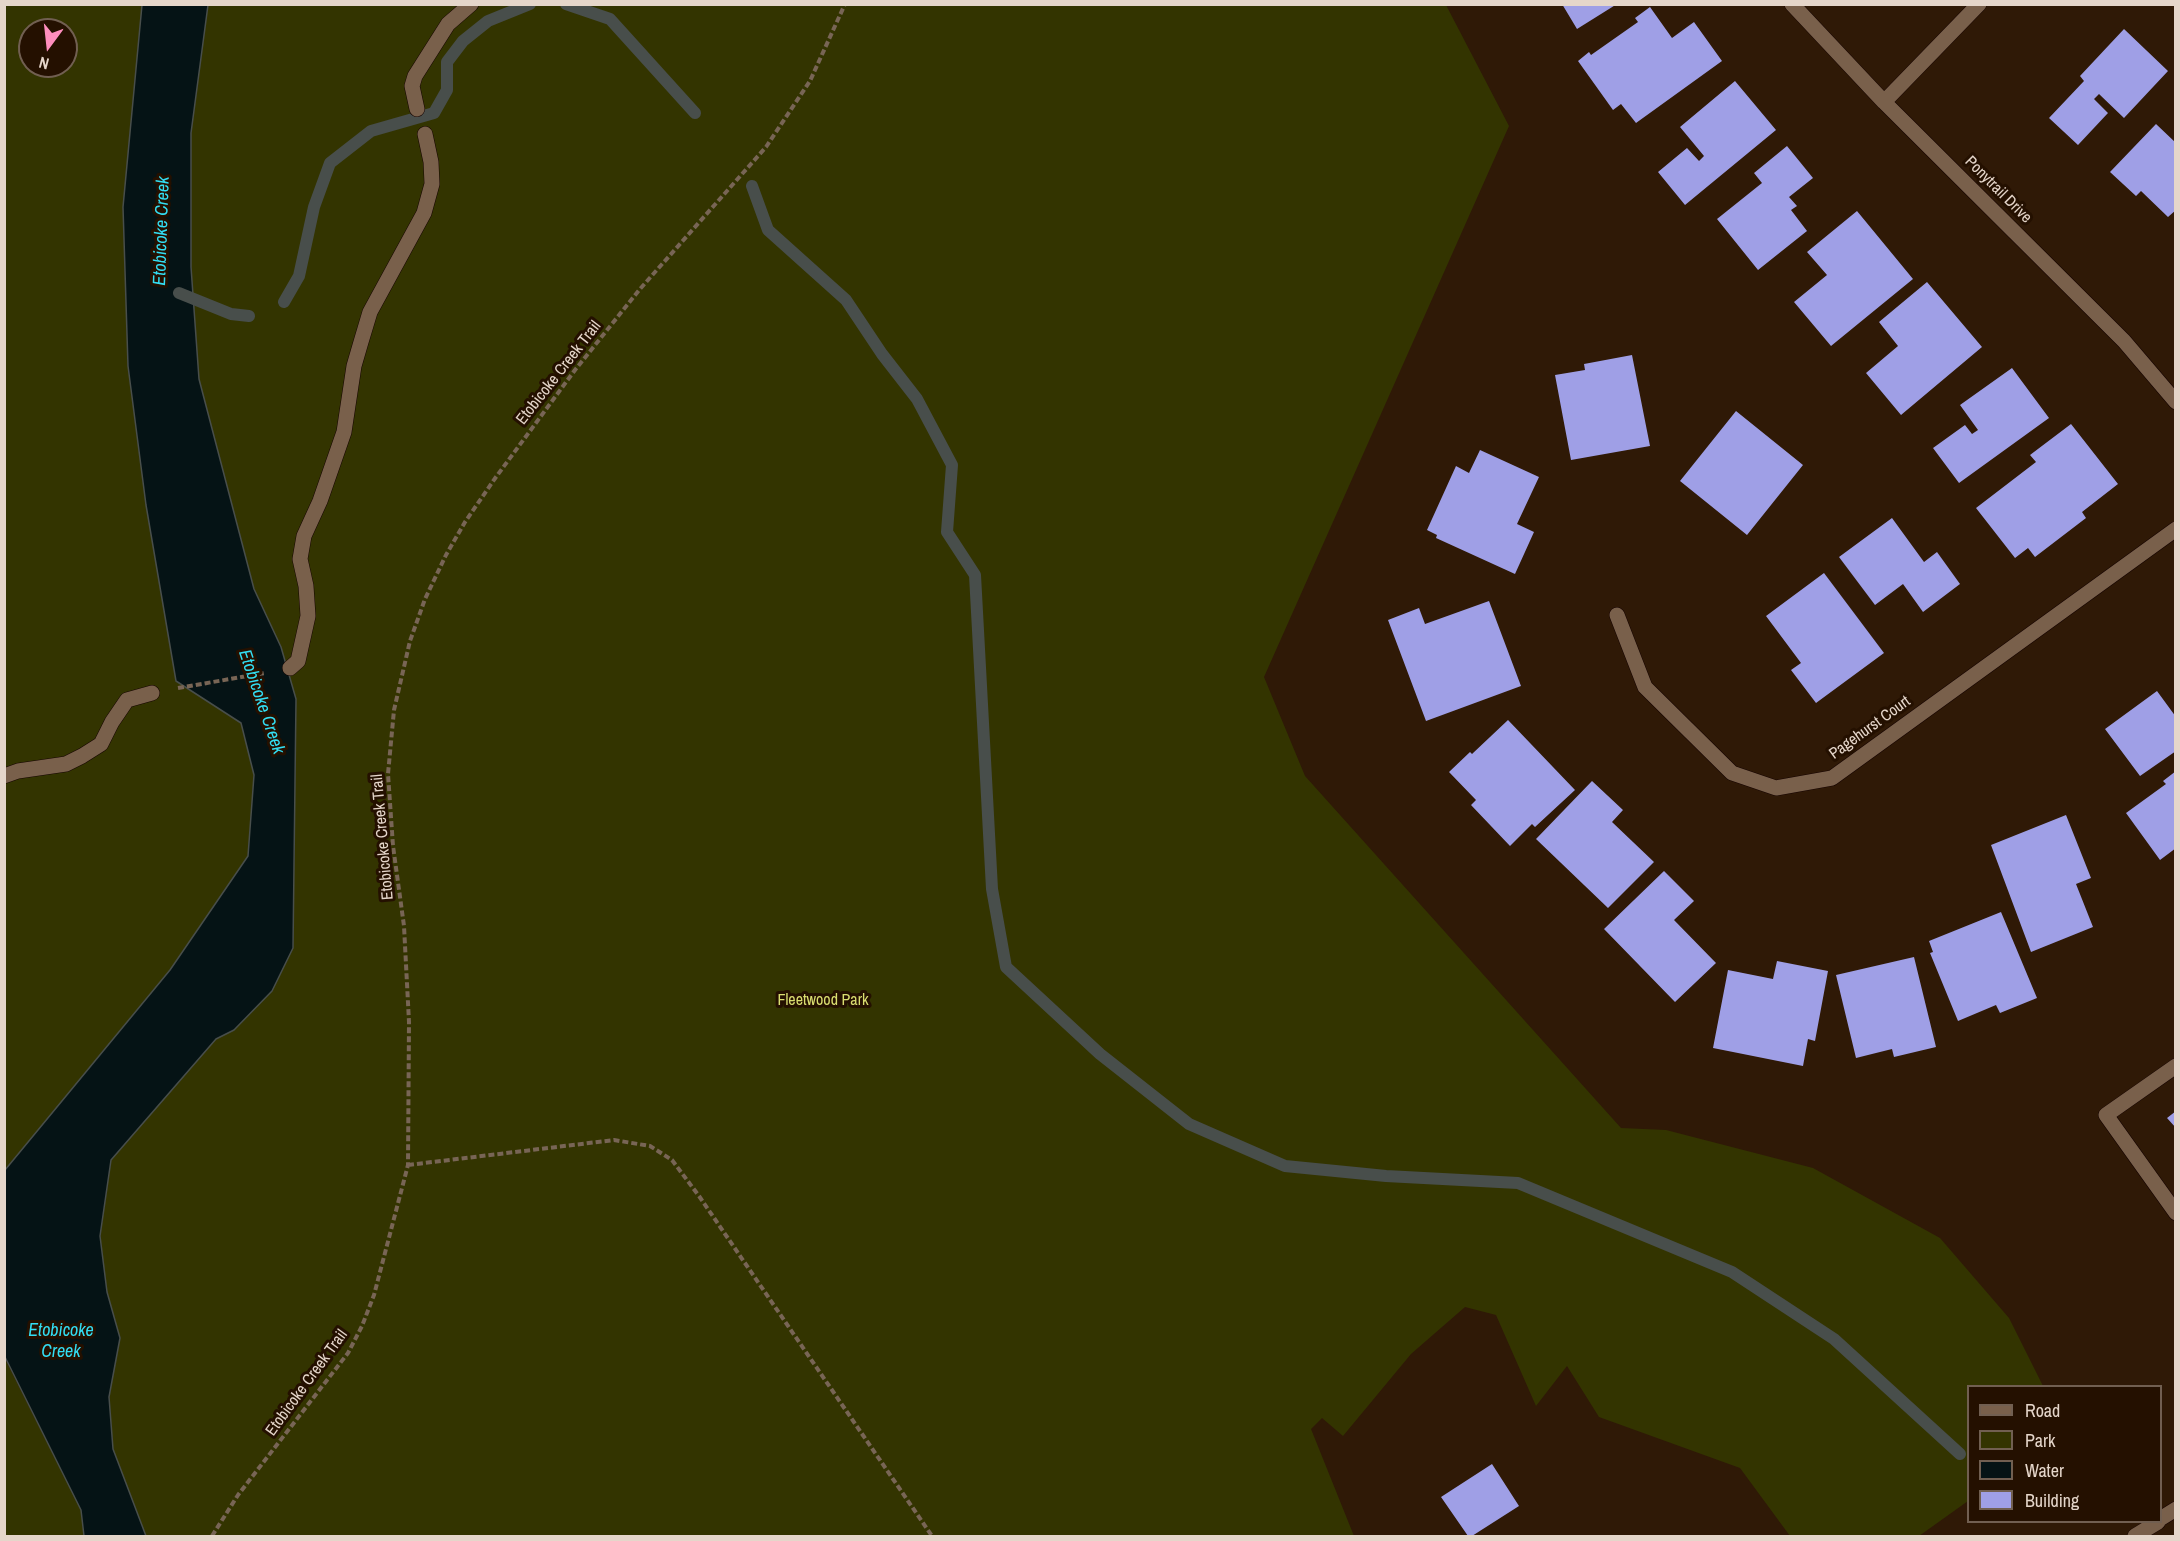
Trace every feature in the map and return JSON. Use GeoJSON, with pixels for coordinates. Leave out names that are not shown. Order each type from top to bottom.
{"type":"FeatureCollection","features":[{"type":"Feature","properties":{"kind":"street"},"geometry":{"type":"LineString","coordinates":[[417,109],[412,86],[415,76],[448,24],[471,4]]}},
{"type":"Feature","properties":{"kind":"street","name":"Ponytrail Drive"},"geometry":{"type":"LineString","coordinates":[[1792,4],[1884,102],[2124,341],[2175,402]]}},
{"type":"Feature","properties":{"kind":"street"},"geometry":{"type":"LineString","coordinates":[[1884,102],[1979,4]]}},
{"type":"Feature","properties":{"kind":"street"},"geometry":{"type":"LineString","coordinates":[[290,669],[298,661],[308,616],[306,586],[300,559],[304,536],[320,501],[344,432],[358,350],[370,312],[424,213],[432,184],[431,162],[425,134]]}},
{"type":"Feature","properties":{"kind":"street","name":"Pagehurst Court"},"geometry":{"type":"LineString","coordinates":[[1617,615],[1645,687],[1732,773],[1776,788],[1832,778],[2175,529]]}},
{"type":"Feature","properties":{"kind":"street"},"geometry":{"type":"LineString","coordinates":[[4,776],[27,769],[66,764],[82,756],[101,744],[127,700],[152,693]]}},
{"type":"Feature","properties":{"kind":"street"},"geometry":{"type":"LineString","coordinates":[[2175,1066],[2106,1115],[2175,1213]]}},
{"type":"Feature","properties":{"kind":"street"},"geometry":{"type":"LineString","coordinates":[[2162,1518],[2175,1509]]}},
{"type":"Feature","properties":{"kind":"street"},"geometry":{"type":"LineString","coordinates":[[2135,1536],[2154,1523]]}},
{"type":"Feature","properties":{"kind":"path","name":"Etobicoke Creek Trail"},"geometry":{"type":"LineString","coordinates":[[212,1536],[238,1495],[348,1353],[363,1326],[374,1295],[408,1165],[409,1022],[404,926],[393,846],[388,774],[394,710],[410,641],[425,599],[465,522],[575,370],[640,290],[766,147],[810,81],[845,4]]}},
{"type":"Feature","properties":{"kind":"path"},"geometry":{"type":"LineString","coordinates":[[152,693],[290,669]]}},
{"type":"Feature","properties":{"kind":"path"},"geometry":{"type":"LineString","coordinates":[[408,1165],[614,1140],[650,1146],[672,1160],[932,1536]]}},
{"type":"Feature","properties":{"kind":"green space","name":"Fleetwood Park"},"geometry":{"type":"Polygon","coordinates":[[[5,5],[1446,5],[1509,126],[1264,677],[1305,776],[1621,1128],[1666,1130],[1813,1168],[1940,1238],[2009,1318],[2042,1385],[1967,1385],[1967,1502],[1919,1536],[1790,1536],[1740,1468],[1599,1417],[1567,1366],[1536,1406],[1496,1315],[1465,1307],[1411,1354],[1343,1436],[1322,1418],[1311,1429],[1354,1536],[146,1536],[113,1449],[109,1398],[120,1338],[107,1292],[100,1236],[111,1160],[216,1039],[234,1030],[293,948],[296,700],[241,723],[254,775],[248,856],[170,970],[5,1170],[5,5]]]}},
{"type":"Feature","properties":{"kind":"green space"},"geometry":{"type":"Polygon","coordinates":[[[4,1357],[81,1510],[84,1536],[5,1536],[4,1357]]]}},
{"type":"Feature","properties":{"kind":"water","name":"Etobicoke Creek"},"geometry":{"type":"Polygon","coordinates":[[[142,5],[208,5],[191,133],[191,267],[199,379],[254,589],[281,647],[296,699],[293,948],[272,991],[234,1030],[216,1039],[111,1160],[100,1236],[107,1292],[120,1338],[109,1397],[113,1449],[146,1536],[84,1536],[81,1510],[5,1357],[5,1170],[170,970],[248,856],[254,775],[241,723],[176,681],[146,505],[128,366],[123,207],[142,5]]]}},
{"type":"Feature","properties":{"kind":"building"},"geometry":{"type":"Polygon","coordinates":[[[1562,4],[1617,4],[1577,29],[1562,4]]]}},
{"type":"Feature","properties":{"kind":"building"},"geometry":{"type":"Polygon","coordinates":[[[1650,7],[1672,38],[1694,22],[1722,61],[1636,123],[1621,104],[1613,110],[1578,61],[1589,52],[1591,55],[1638,22],[1635,18],[1650,7]]]}},
{"type":"Feature","properties":{"kind":"building"},"geometry":{"type":"Polygon","coordinates":[[[2124,29],[2168,71],[2124,118],[2099,94],[2094,99],[2108,113],[2078,145],[2049,118],[2084,81],[2080,76],[2124,29]]]}},
{"type":"Feature","properties":{"kind":"building"},"geometry":{"type":"Polygon","coordinates":[[[1735,81],[1776,130],[1685,205],[1658,172],[1687,148],[1699,161],[1704,156],[1680,127],[1735,81]]]}},
{"type":"Feature","properties":{"kind":"building"},"geometry":{"type":"Polygon","coordinates":[[[2156,124],[2176,143],[2176,210],[2168,217],[2141,191],[2136,196],[2110,172],[2156,124]]]}},
{"type":"Feature","properties":{"kind":"building"},"geometry":{"type":"Polygon","coordinates":[[[1787,146],[1813,178],[1789,197],[1797,206],[1791,210],[1807,231],[1758,270],[1717,219],[1762,183],[1754,173],[1787,146]]]}},
{"type":"Feature","properties":{"kind":"building"},"geometry":{"type":"Polygon","coordinates":[[[1857,211],[1913,279],[1831,346],[1794,302],[1827,275],[1807,252],[1857,211]]]}},
{"type":"Feature","properties":{"kind":"building"},"geometry":{"type":"Polygon","coordinates":[[[1927,282],[1982,347],[1901,415],[1866,373],[1898,346],[1879,322],[1927,282]]]}},
{"type":"Feature","properties":{"kind":"building"},"geometry":{"type":"Polygon","coordinates":[[[1632,355],[1650,446],[1571,460],[1555,375],[1585,370],[1584,364],[1632,355]]]}},
{"type":"Feature","properties":{"kind":"building"},"geometry":{"type":"Polygon","coordinates":[[[2012,368],[2049,418],[1959,483],[1933,448],[1965,425],[1972,434],[1978,430],[1960,405],[2012,368]]]}},
{"type":"Feature","properties":{"kind":"building"},"geometry":{"type":"Polygon","coordinates":[[[1736,411],[1803,465],[1747,535],[1680,481],[1736,411]]]}},
{"type":"Feature","properties":{"kind":"building"},"geometry":{"type":"Polygon","coordinates":[[[2071,424],[2118,484],[2082,512],[2086,518],[2035,557],[2028,548],[2015,558],[1976,508],[2036,462],[2030,455],[2071,424]]]}},
{"type":"Feature","properties":{"kind":"building"},"geometry":{"type":"Polygon","coordinates":[[[1480,450],[1539,477],[1517,524],[1534,532],[1515,574],[1436,538],[1437,535],[1427,530],[1456,466],[1469,473],[1480,450]]]}},
{"type":"Feature","properties":{"kind":"building"},"geometry":{"type":"Polygon","coordinates":[[[1892,518],[1924,562],[1937,552],[1960,584],[1923,612],[1903,584],[1875,605],[1839,557],[1892,518]]]}},
{"type":"Feature","properties":{"kind":"building"},"geometry":{"type":"Polygon","coordinates":[[[1824,573],[1884,653],[1816,703],[1791,670],[1801,663],[1766,616],[1824,573]]]}},
{"type":"Feature","properties":{"kind":"building"},"geometry":{"type":"Polygon","coordinates":[[[1489,601],[1521,686],[1426,721],[1388,620],[1419,608],[1425,624],[1489,601]]]}},
{"type":"Feature","properties":{"kind":"building"},"geometry":{"type":"Polygon","coordinates":[[[2157,691],[2176,717],[2176,751],[2140,776],[2105,729],[2157,691]]]}},
{"type":"Feature","properties":{"kind":"building"},"geometry":{"type":"Polygon","coordinates":[[[1508,720],[1575,790],[1535,827],[1532,824],[1510,846],[1471,805],[1476,800],[1449,772],[1508,720]]]}},
{"type":"Feature","properties":{"kind":"building"},"geometry":{"type":"Polygon","coordinates":[[[2176,771],[2176,848],[2160,860],[2126,813],[2166,784],[2163,781],[2176,771]]]}},
{"type":"Feature","properties":{"kind":"building"},"geometry":{"type":"Polygon","coordinates":[[[1592,781],[1623,810],[1612,822],[1654,862],[1608,908],[1536,839],[1592,781]]]}},
{"type":"Feature","properties":{"kind":"building"},"geometry":{"type":"Polygon","coordinates":[[[2066,815],[2091,878],[2076,884],[2093,927],[2031,952],[1991,845],[2066,815]]]}},
{"type":"Feature","properties":{"kind":"building"},"geometry":{"type":"Polygon","coordinates":[[[1664,871],[1694,901],[1674,920],[1716,963],[1675,1002],[1604,929],[1664,871]]]}},
{"type":"Feature","properties":{"kind":"building"},"geometry":{"type":"Polygon","coordinates":[[[2001,912],[2037,998],[2000,1013],[1996,1005],[1958,1021],[1930,953],[1933,952],[1929,941],[2001,912]]]}},
{"type":"Feature","properties":{"kind":"building"},"geometry":{"type":"Polygon","coordinates":[[[1914,957],[1936,1047],[1894,1057],[1892,1049],[1856,1058],[1836,975],[1914,957]]]}},
{"type":"Feature","properties":{"kind":"building"},"geometry":{"type":"Polygon","coordinates":[[[1777,961],[1828,971],[1815,1041],[1808,1039],[1803,1066],[1713,1048],[1728,970],[1773,979],[1777,961]]]}},
{"type":"Feature","properties":{"kind":"building"},"geometry":{"type":"Polygon","coordinates":[[[2176,1111],[2176,1128],[2167,1118],[2176,1111]]]}},
{"type":"Feature","properties":{"kind":"building"},"geometry":{"type":"Polygon","coordinates":[[[1492,1464],[1519,1506],[1472,1536],[1468,1536],[1441,1497],[1492,1464]]]}},
{"type":"Feature","properties":{"kind":"waterway"},"geometry":{"type":"LineString","coordinates":[[284,302],[299,276],[314,207],[330,163],[371,131],[434,113],[447,90],[447,62],[463,41],[488,21],[530,4]]}},
{"type":"Feature","properties":{"kind":"waterway"},"geometry":{"type":"LineString","coordinates":[[566,4],[610,19],[695,113]]}},
{"type":"Feature","properties":{"kind":"waterway"},"geometry":{"type":"LineString","coordinates":[[752,186],[768,230],[846,300],[882,354],[917,399],[952,465],[947,532],[975,575],[992,889],[1006,967],[1100,1054],[1189,1124],[1285,1166],[1386,1176],[1518,1183],[1732,1272],[1834,1339],[1960,1454]]}},
{"type":"Feature","properties":{"kind":"waterway"},"geometry":{"type":"LineString","coordinates":[[179,293],[231,314],[249,316]]}}]}
